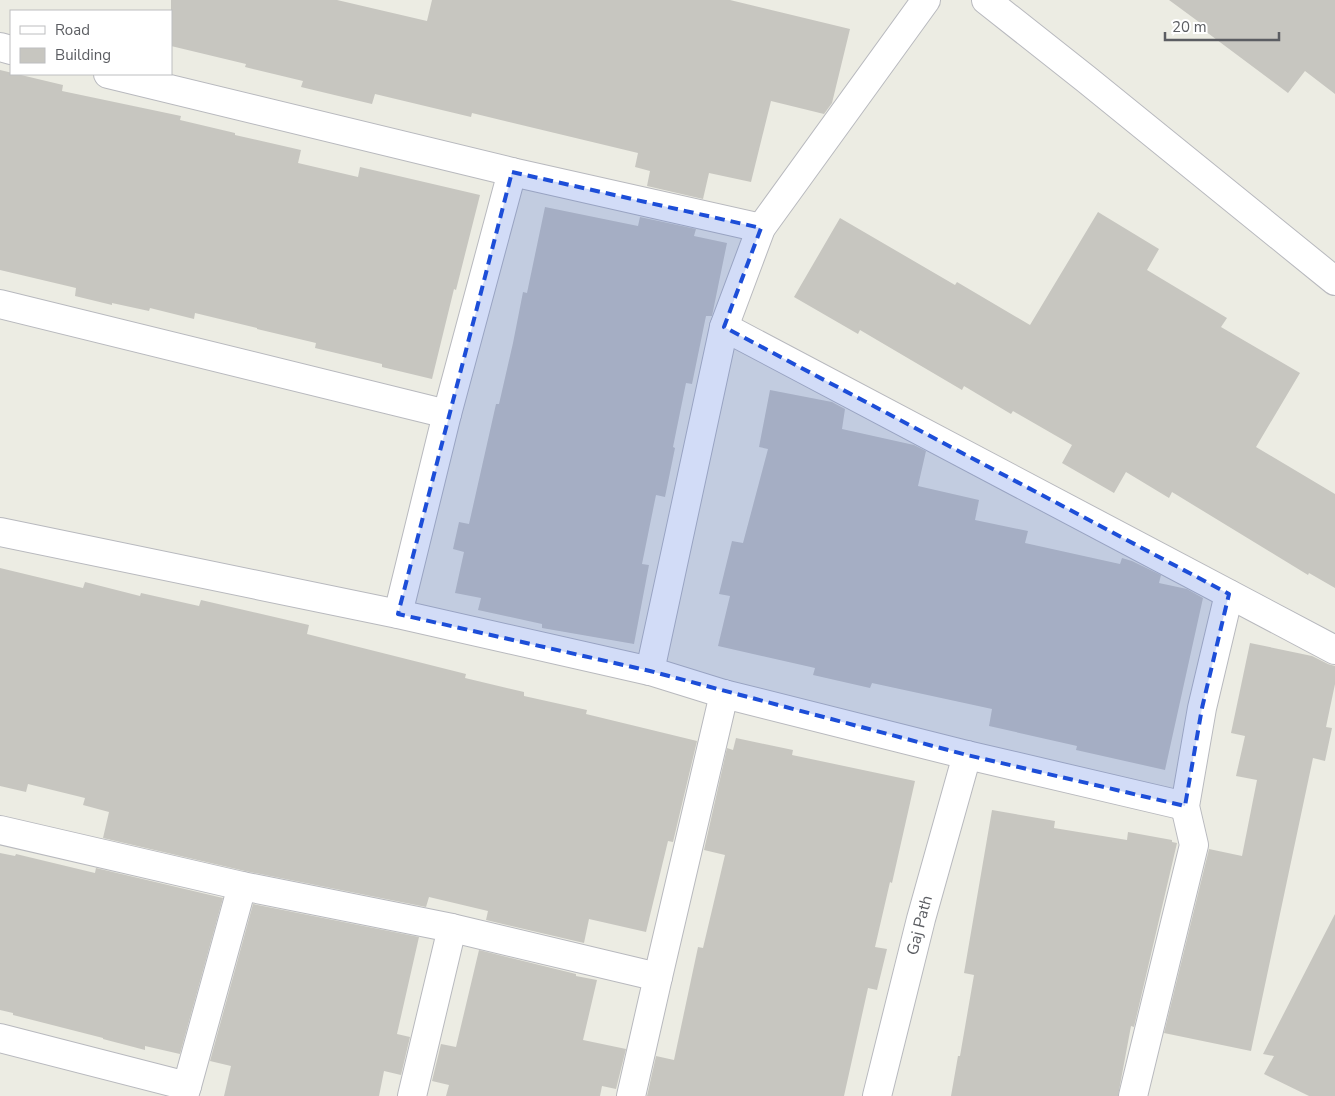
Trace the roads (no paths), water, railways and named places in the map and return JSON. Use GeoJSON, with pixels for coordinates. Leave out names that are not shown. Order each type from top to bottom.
{"type":"FeatureCollection","features":[{"type":"Feature","properties":{"kind":"street"},"geometry":{"type":"LineString","coordinates":[[986,0],[1335,281]]}},
{"type":"Feature","properties":{"kind":"street"},"geometry":{"type":"LineString","coordinates":[[650,671],[724,327],[762,228],[921,1]]}},
{"type":"Feature","properties":{"kind":"street"},"geometry":{"type":"LineString","coordinates":[[112,75],[512,172],[762,228]]}},
{"type":"Feature","properties":{"kind":"street"},"geometry":{"type":"LineString","coordinates":[[398,614],[447,414],[512,172]]}},
{"type":"Feature","properties":{"kind":"street"},"geometry":{"type":"LineString","coordinates":[[0,304],[447,414]]}},
{"type":"Feature","properties":{"kind":"street"},"geometry":{"type":"LineString","coordinates":[[724,327],[1335,650]]}},
{"type":"Feature","properties":{"kind":"street"},"geometry":{"type":"LineString","coordinates":[[0,532],[398,614],[650,671],[724,694],[967,755],[1185,806]]}},
{"type":"Feature","properties":{"kind":"street"},"geometry":{"type":"LineString","coordinates":[[1133,1096],[1194,845],[1185,806],[1202,708],[1228,594]]}},
{"type":"Feature","properties":{"kind":"street"},"geometry":{"type":"LineString","coordinates":[[631,1096],[724,694]]}},
{"type":"Feature","properties":{"kind":"street","name":"Gaj Path"},"geometry":{"type":"LineString","coordinates":[[877,1096],[921,919],[967,755]]}},
{"type":"Feature","properties":{"kind":"street"},"geometry":{"type":"LineString","coordinates":[[0,830],[242,886],[452,928],[658,977]]}},
{"type":"Feature","properties":{"kind":"street"},"geometry":{"type":"LineString","coordinates":[[0,1038],[185,1091],[242,886]]}},
{"type":"Feature","properties":{"kind":"street"},"geometry":{"type":"LineString","coordinates":[[412,1096],[452,928]]}}]}
